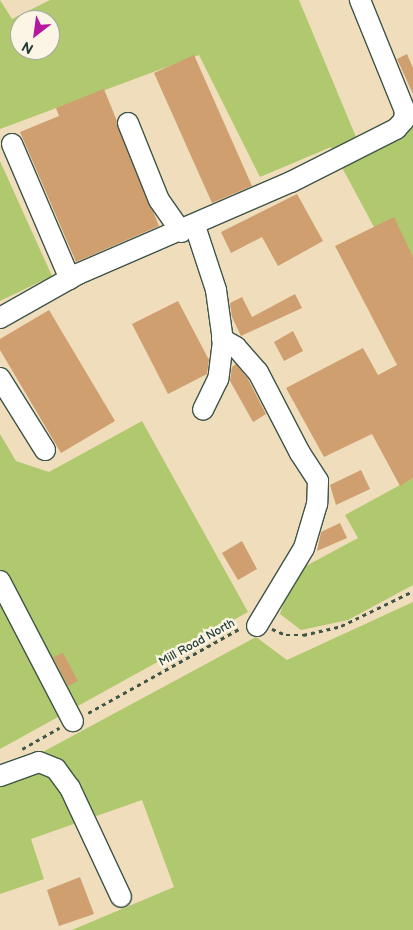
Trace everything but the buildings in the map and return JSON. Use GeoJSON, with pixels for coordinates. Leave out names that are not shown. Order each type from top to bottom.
{"type":"FeatureCollection","features":[{"type":"Feature","properties":{"kind":"lane"},"geometry":{"type":"LineString","coordinates":[[0,318],[70,279],[188,229],[360,149],[385,136],[404,120],[401,100],[360,0]]}},
{"type":"Feature","properties":{"kind":"lane"},"geometry":{"type":"LineString","coordinates":[[128,123],[159,200],[188,229],[216,290],[222,339],[218,379],[203,410]]}},
{"type":"Feature","properties":{"kind":"lane"},"geometry":{"type":"LineString","coordinates":[[12,144],[70,279]]}},
{"type":"Feature","properties":{"kind":"lane"},"geometry":{"type":"LineString","coordinates":[[222,339],[236,347],[258,372],[300,454],[318,481],[317,504],[304,548],[257,626]]}},
{"type":"Feature","properties":{"kind":"lane"},"geometry":{"type":"LineString","coordinates":[[0,378],[45,450]]}},
{"type":"Feature","properties":{"kind":"lane"},"geometry":{"type":"LineString","coordinates":[[0,581],[73,721]]}},
{"type":"Feature","properties":{"kind":"lane"},"geometry":{"type":"LineString","coordinates":[[0,776],[39,762],[56,769],[70,788],[121,897]]}},
{"type":"Feature","properties":{"kind":"path"},"geometry":{"type":"LineString","coordinates":[[257,626],[265,626],[286,636],[303,635],[341,626],[413,591]]}},
{"type":"Feature","properties":{"kind":"path","name":"Mill Road North"},"geometry":{"type":"LineString","coordinates":[[18,751],[245,626],[257,626]]}},
{"type":"Feature","properties":{"kind":"green space"},"geometry":{"type":"Polygon","coordinates":[[[0,0],[10,16],[10,60],[60,60],[60,10],[30,10],[50,0],[299,0],[358,142],[413,115],[413,257],[374,227],[331,147],[260,177],[199,55],[0,129],[0,0]]]}},
{"type":"Feature","properties":{"kind":"green space"},"geometry":{"type":"Polygon","coordinates":[[[0,161],[52,276],[0,301],[0,161]]]}},
{"type":"Feature","properties":{"kind":"green space"},"geometry":{"type":"Polygon","coordinates":[[[142,421],[248,612],[0,749],[0,434],[16,461],[49,472],[142,421]]]}},
{"type":"Feature","properties":{"kind":"green space"},"geometry":{"type":"Polygon","coordinates":[[[413,478],[413,585],[348,620],[301,630],[280,614],[293,573],[358,538],[345,515],[413,478]]]}},
{"type":"Feature","properties":{"kind":"green space"},"geometry":{"type":"Polygon","coordinates":[[[413,602],[413,930],[72,930],[174,887],[142,800],[31,839],[44,879],[0,894],[0,775],[256,637],[287,660],[413,602]]]}}]}
